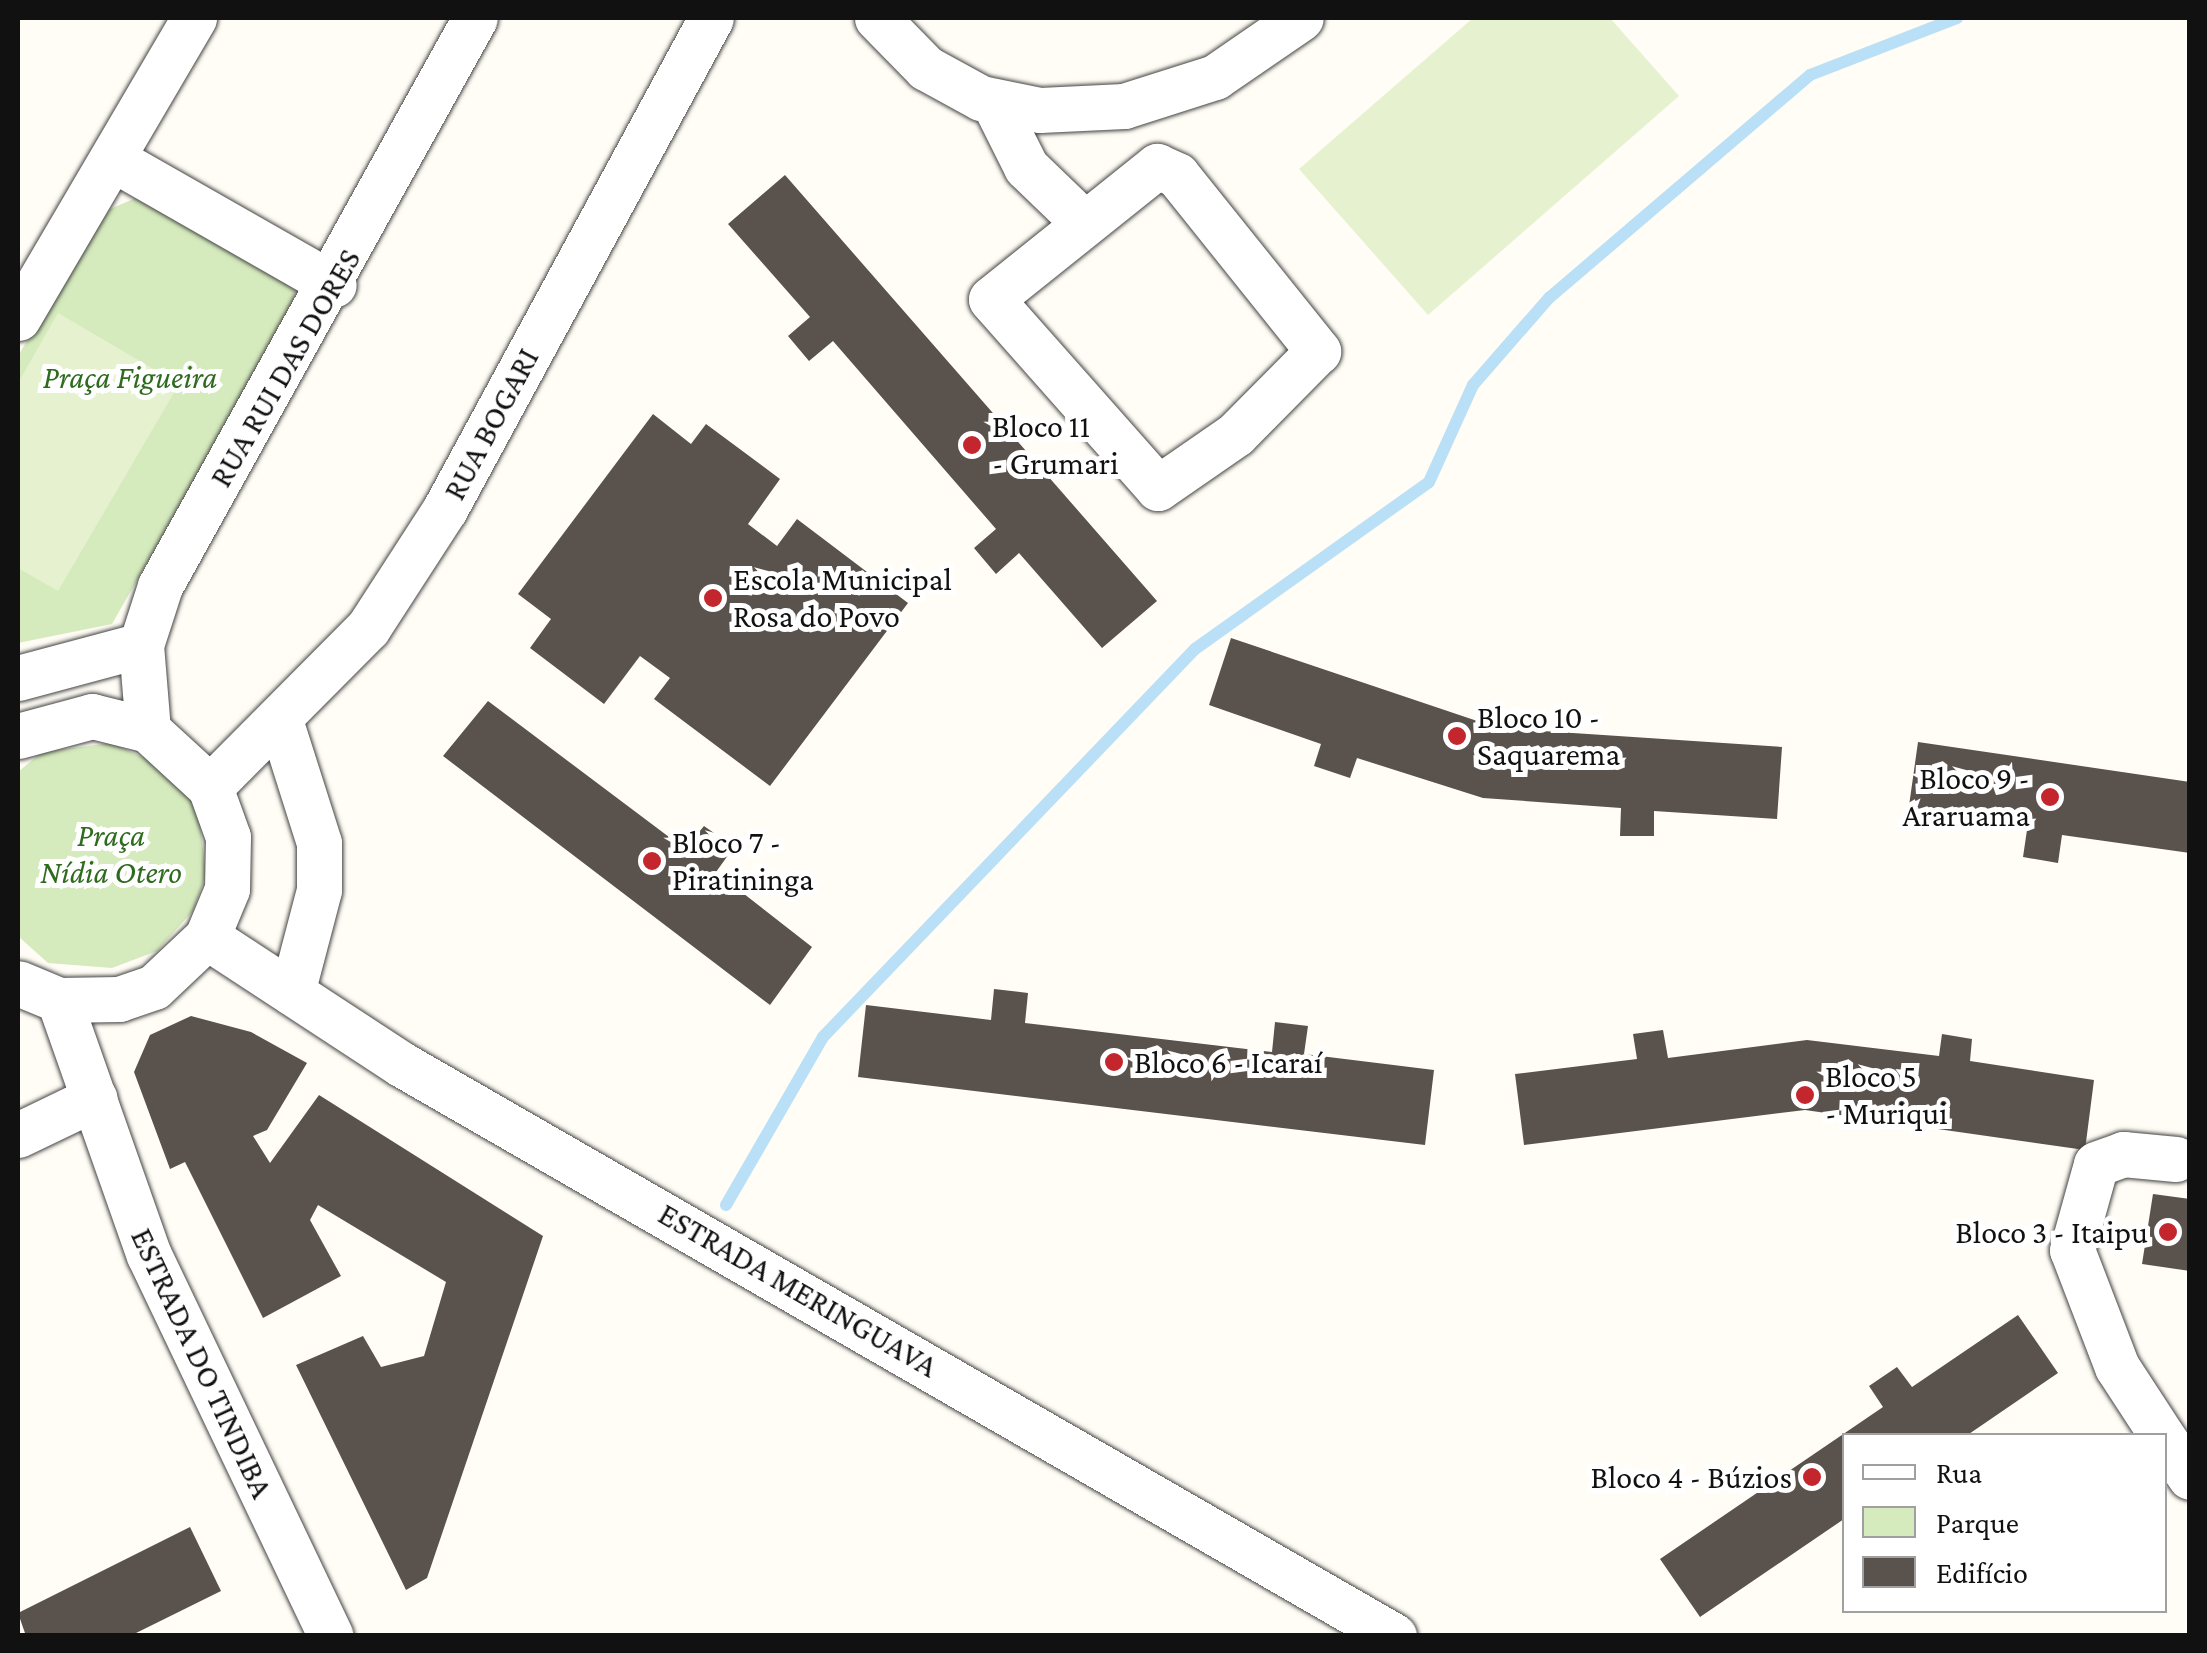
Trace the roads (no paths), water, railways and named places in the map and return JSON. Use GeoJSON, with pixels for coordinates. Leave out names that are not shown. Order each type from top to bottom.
{"type":"FeatureCollection","features":[{"type":"Feature","properties":{"kind":"street"},"geometry":{"type":"LineString","coordinates":[[18,318],[194,18]]}},
{"type":"Feature","properties":{"kind":"street","name":"RUA RUI DAS DORES"},"geometry":{"type":"LineString","coordinates":[[148,730],[141,645],[160,586],[334,284],[475,18]]}},
{"type":"Feature","properties":{"kind":"street","name":"RUA BOGARI"},"geometry":{"type":"LineString","coordinates":[[210,787],[281,723],[368,628],[445,509],[710,18]]}},
{"type":"Feature","properties":{"kind":"street"},"geometry":{"type":"LineString","coordinates":[[876,18],[926,68],[993,102],[1040,110],[1124,106],[1215,77],[1301,18]]}},
{"type":"Feature","properties":{"kind":"street"},"geometry":{"type":"LineString","coordinates":[[993,102],[1026,167],[1081,220]]}},
{"type":"Feature","properties":{"kind":"street"},"geometry":{"type":"LineString","coordinates":[[113,159],[334,284]]}},
{"type":"Feature","properties":{"kind":"street"},"geometry":{"type":"LineString","coordinates":[[1158,166],[1168,168],[1318,351],[1315,364],[1168,486],[1149,484],[992,299],[1081,220],[1158,166]]}},
{"type":"Feature","properties":{"kind":"street"},"geometry":{"type":"LineString","coordinates":[[18,678],[141,645]]}},
{"type":"Feature","properties":{"kind":"street"},"geometry":{"type":"LineString","coordinates":[[18,736],[92,716],[148,730],[210,787],[228,837],[227,889],[207,937],[154,986],[119,999],[59,1000],[18,983]]}},
{"type":"Feature","properties":{"kind":"street"},"geometry":{"type":"LineString","coordinates":[[281,723],[319,843],[319,890],[292,992]]}},
{"type":"Feature","properties":{"kind":"street","name":"ESTRADA MERINGUAVA"},"geometry":{"type":"LineString","coordinates":[[207,937],[292,992],[1394,1636]]}},
{"type":"Feature","properties":{"kind":"street"},"geometry":{"type":"LineString","coordinates":[[18,1135],[94,1090],[119,999]]}},
{"type":"Feature","properties":{"kind":"street","name":"ESTRADA DO TINDIBA"},"geometry":{"type":"LineString","coordinates":[[59,1000],[149,1254],[331,1636]]}},
{"type":"Feature","properties":{"kind":"street"},"geometry":{"type":"LineString","coordinates":[[2160,1433],[2117,1368],[2072,1250],[2096,1164],[2123,1154],[2176,1159]]}},
{"type":"Feature","properties":{"kind":"street"},"geometry":{"type":"LineString","coordinates":[[2167,1443],[2190,1477]]}},
{"type":"Feature","properties":{"kind":"waterway"},"geometry":{"type":"LineString","coordinates":[[726,1205],[823,1037],[1195,649],[1429,482],[1473,385],[1549,298],[1810,75],[1957,18]]}},
{"type":"Feature","properties":{"kind":"place","name":"Bloco 11 - Grumari"},"geometry":{"type":"Point","coordinates":[972,445]}},
{"type":"Feature","properties":{"kind":"place","name":"Escola Municipal Rosa do Povo"},"geometry":{"type":"Point","coordinates":[713,598]}},
{"type":"Feature","properties":{"kind":"place","name":"Bloco 10 - Saquarema"},"geometry":{"type":"Point","coordinates":[1457,736]}},
{"type":"Feature","properties":{"kind":"place","name":"Bloco 9 - Araruama"},"geometry":{"type":"Point","coordinates":[2050,797]}},
{"type":"Feature","properties":{"kind":"place","name":"Bloco 7 - Piratininga"},"geometry":{"type":"Point","coordinates":[652,861]}},
{"type":"Feature","properties":{"kind":"place","name":"Bloco 6 - Icaraí"},"geometry":{"type":"Point","coordinates":[1114,1062]}},
{"type":"Feature","properties":{"kind":"place","name":"Bloco 5 - Muriqui"},"geometry":{"type":"Point","coordinates":[1805,1095]}},
{"type":"Feature","properties":{"kind":"place","name":"Bloco 3 - Itaipu"},"geometry":{"type":"Point","coordinates":[2168,1232]}},
{"type":"Feature","properties":{"kind":"place","name":"Bloco 4 - Búzios"},"geometry":{"type":"Point","coordinates":[1812,1477]}},
{"type":"Feature","properties":{"kind":"park label","name":"Praça Figueira"},"geometry":{"type":"Point","coordinates":[130,377]}},
{"type":"Feature","properties":{"kind":"park label","name":"Praça Nídia Otero"},"geometry":{"type":"Point","coordinates":[111,854]}}]}
